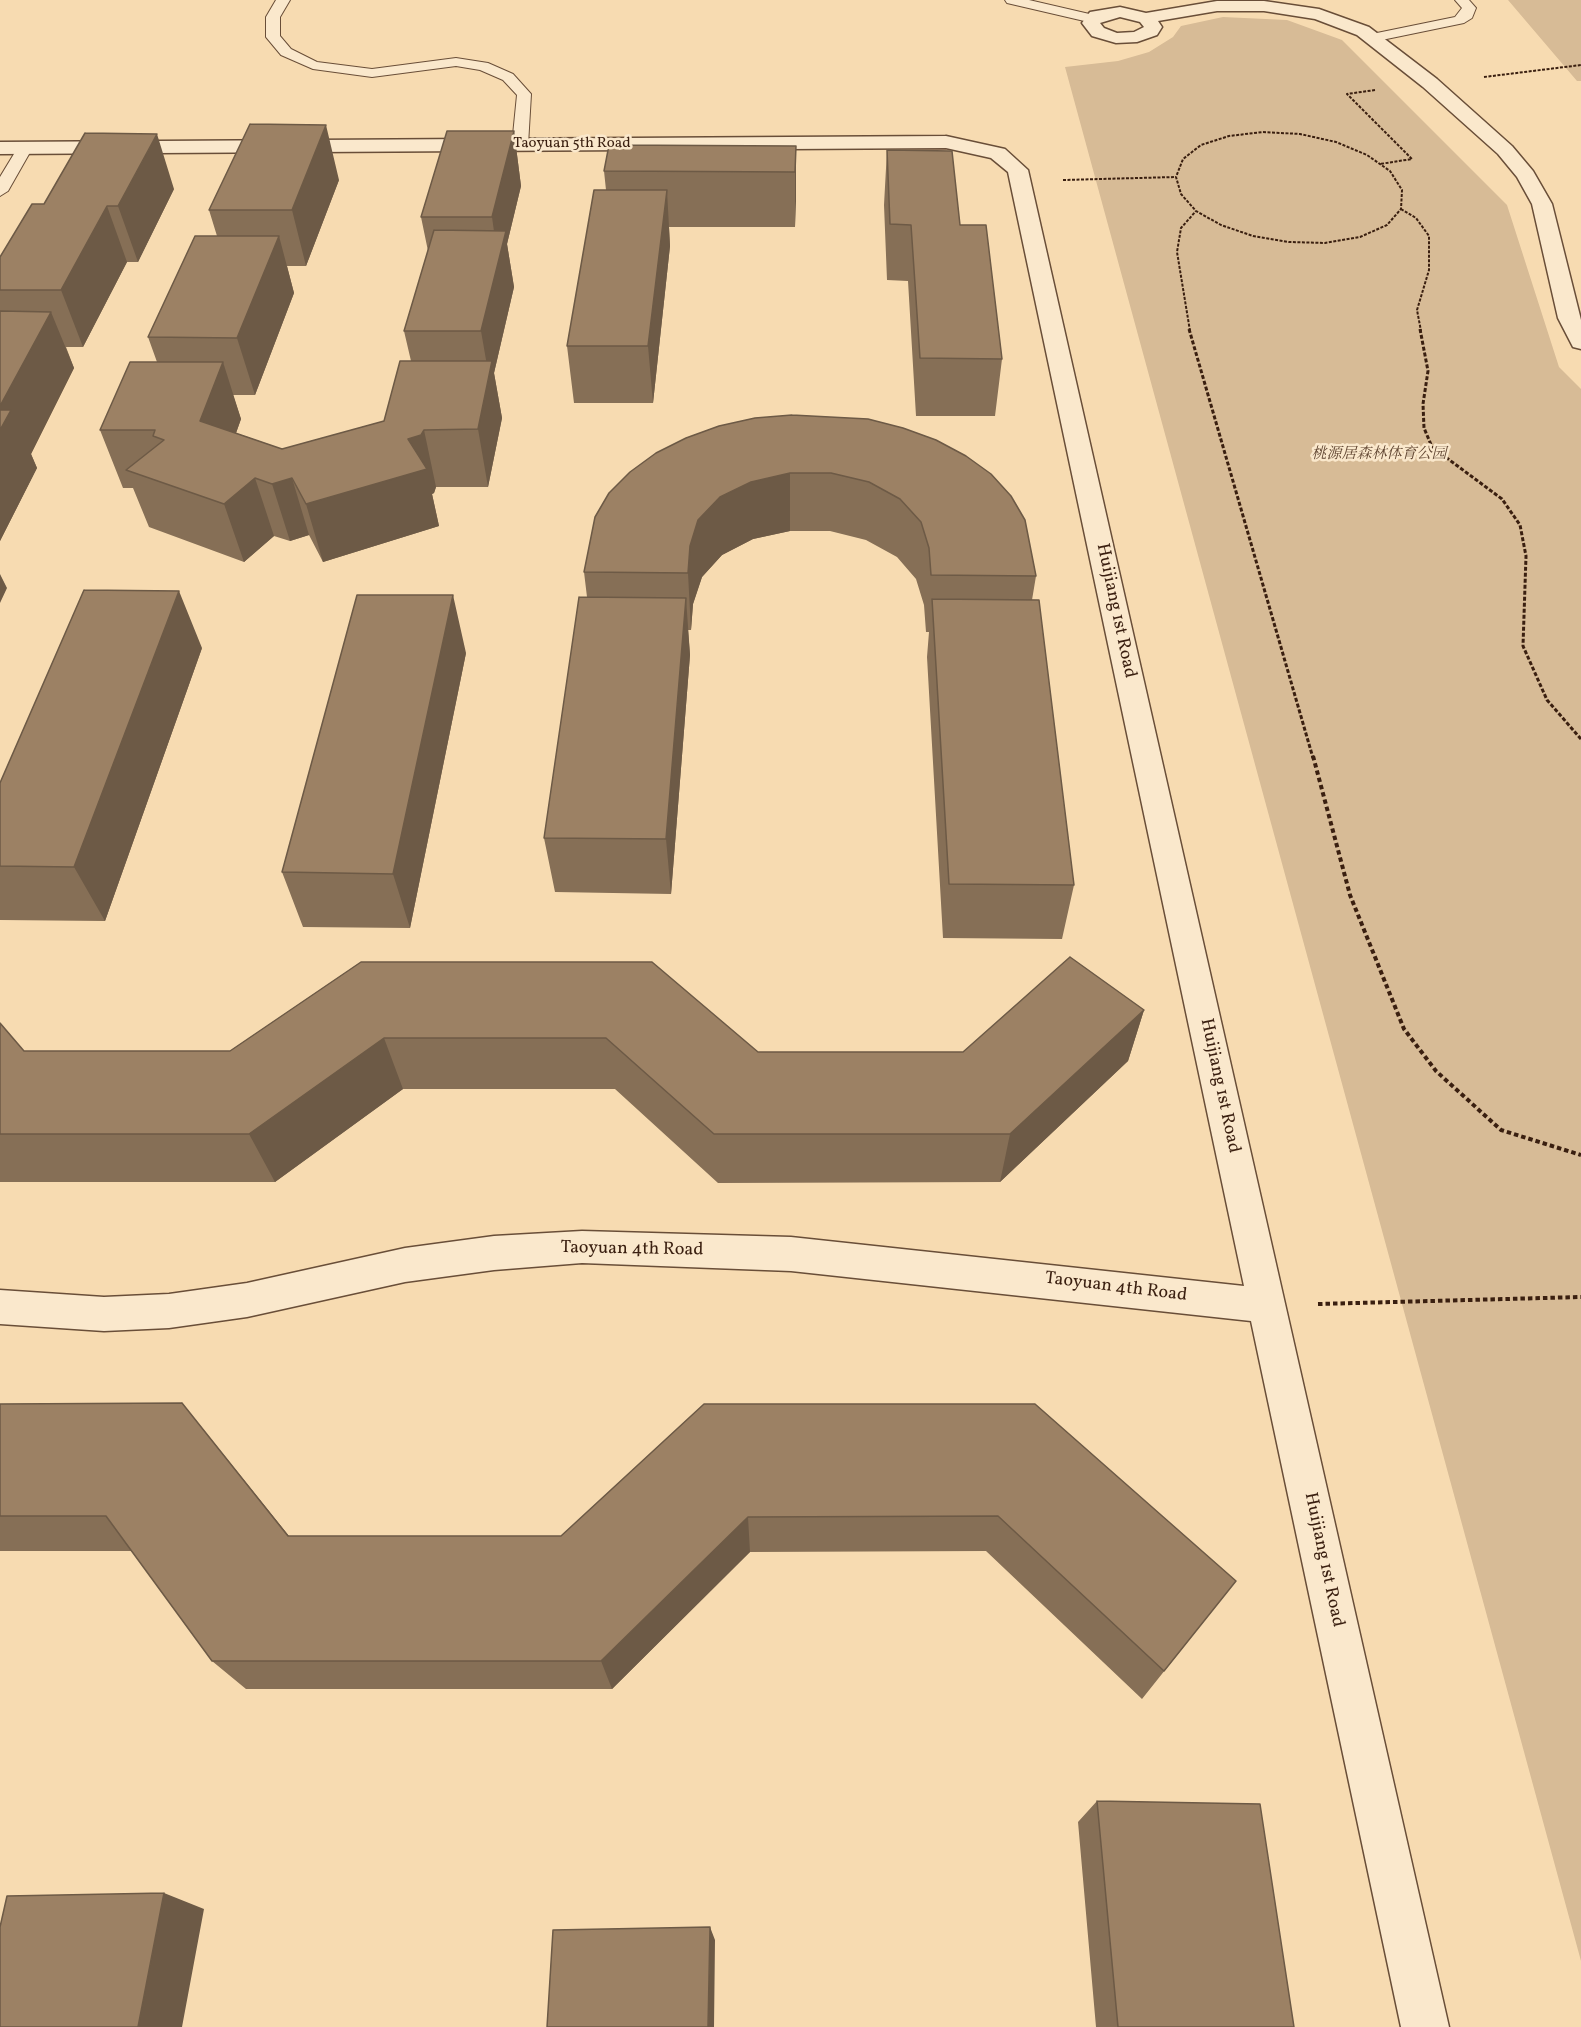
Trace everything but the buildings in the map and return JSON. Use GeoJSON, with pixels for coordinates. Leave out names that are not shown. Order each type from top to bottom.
{"type":"FeatureCollection","features":[{"type":"Feature","properties":{"kind":"street"},"geometry":{"type":"LineString","coordinates":[[1146,18],[1153,27],[1151,31],[1127,38],[1098,32],[1091,24],[1093,20],[1111,12],[1130,12],[1146,18],[1217,6],[1264,6],[1337,19],[1372,38],[1430,83],[1505,150],[1526,175],[1542,204],[1569,318],[1581,342]]}},
{"type":"Feature","properties":{"kind":"street","name":"Taoyuan 5th Road"},"geometry":{"type":"LineString","coordinates":[[0,147],[946,142],[998,153]]}},
{"type":"Feature","properties":{"kind":"street","name":"Huijiang 1st Road"},"geometry":{"type":"LineString","coordinates":[[998,153],[1018,170],[1022,181],[1425,2027]]}},
{"type":"Feature","properties":{"kind":"street","name":"Taoyuan 4th Road"},"geometry":{"type":"LineString","coordinates":[[0,1307],[104,1314],[169,1311],[247,1300],[405,1265],[494,1252],[582,1247],[802,1255],[1267,1305]]}},
{"type":"Feature","properties":{"kind":"lane"},"geometry":{"type":"LineString","coordinates":[[283,0],[273,16],[273,37],[286,52],[313,65],[372,73],[456,62],[483,66],[508,76],[524,94],[520,145]]}},
{"type":"Feature","properties":{"kind":"lane"},"geometry":{"type":"LineString","coordinates":[[1012,0],[1093,20]]}},
{"type":"Feature","properties":{"kind":"lane"},"geometry":{"type":"LineString","coordinates":[[1372,38],[1459,20],[1467,15],[1469,8],[1462,0]]}},
{"type":"Feature","properties":{"kind":"lane"},"geometry":{"type":"LineString","coordinates":[[0,191],[25,147]]}},
{"type":"Feature","properties":{"kind":"path"},"geometry":{"type":"LineString","coordinates":[[1380,164],[1412,159],[1347,94],[1581,64]]}},
{"type":"Feature","properties":{"kind":"path"},"geometry":{"type":"LineString","coordinates":[[1263,132],[1300,134],[1336,142],[1367,155],[1380,164],[1390,171],[1402,190],[1401,209],[1387,225],[1360,237],[1325,243],[1289,242],[1253,236],[1221,225],[1196,211],[1181,194],[1176,177],[1183,159],[1201,145],[1229,136],[1263,132]]}},
{"type":"Feature","properties":{"kind":"path"},"geometry":{"type":"LineString","coordinates":[[1022,181],[1176,177]]}},
{"type":"Feature","properties":{"kind":"path"},"geometry":{"type":"LineString","coordinates":[[1401,209],[1416,218],[1429,236],[1429,270],[1417,310],[1428,371],[1423,404],[1424,428],[1432,447],[1502,499],[1520,525],[1526,556],[1523,646],[1547,700],[1581,739]]}},
{"type":"Feature","properties":{"kind":"path"},"geometry":{"type":"LineString","coordinates":[[1196,211],[1181,228],[1177,252],[1187,322],[1301,711],[1350,895],[1404,1029],[1436,1071],[1501,1130],[1581,1155]]}},
{"type":"Feature","properties":{"kind":"path"},"geometry":{"type":"LineString","coordinates":[[1267,1305],[1581,1297]]}},
{"type":"Feature","properties":{"kind":"green space"},"geometry":{"type":"Polygon","coordinates":[[[1508,0],[1581,0],[1581,81],[1577,81],[1508,0]]]}},
{"type":"Feature","properties":{"kind":"green space","name":"桃源居森林体育公园"},"geometry":{"type":"Polygon","coordinates":[[[1223,17],[1287,20],[1342,40],[1507,205],[1559,367],[1581,389],[1581,1961],[1065,67],[1118,61],[1149,52],[1173,37],[1181,26],[1223,17]]]}}]}
